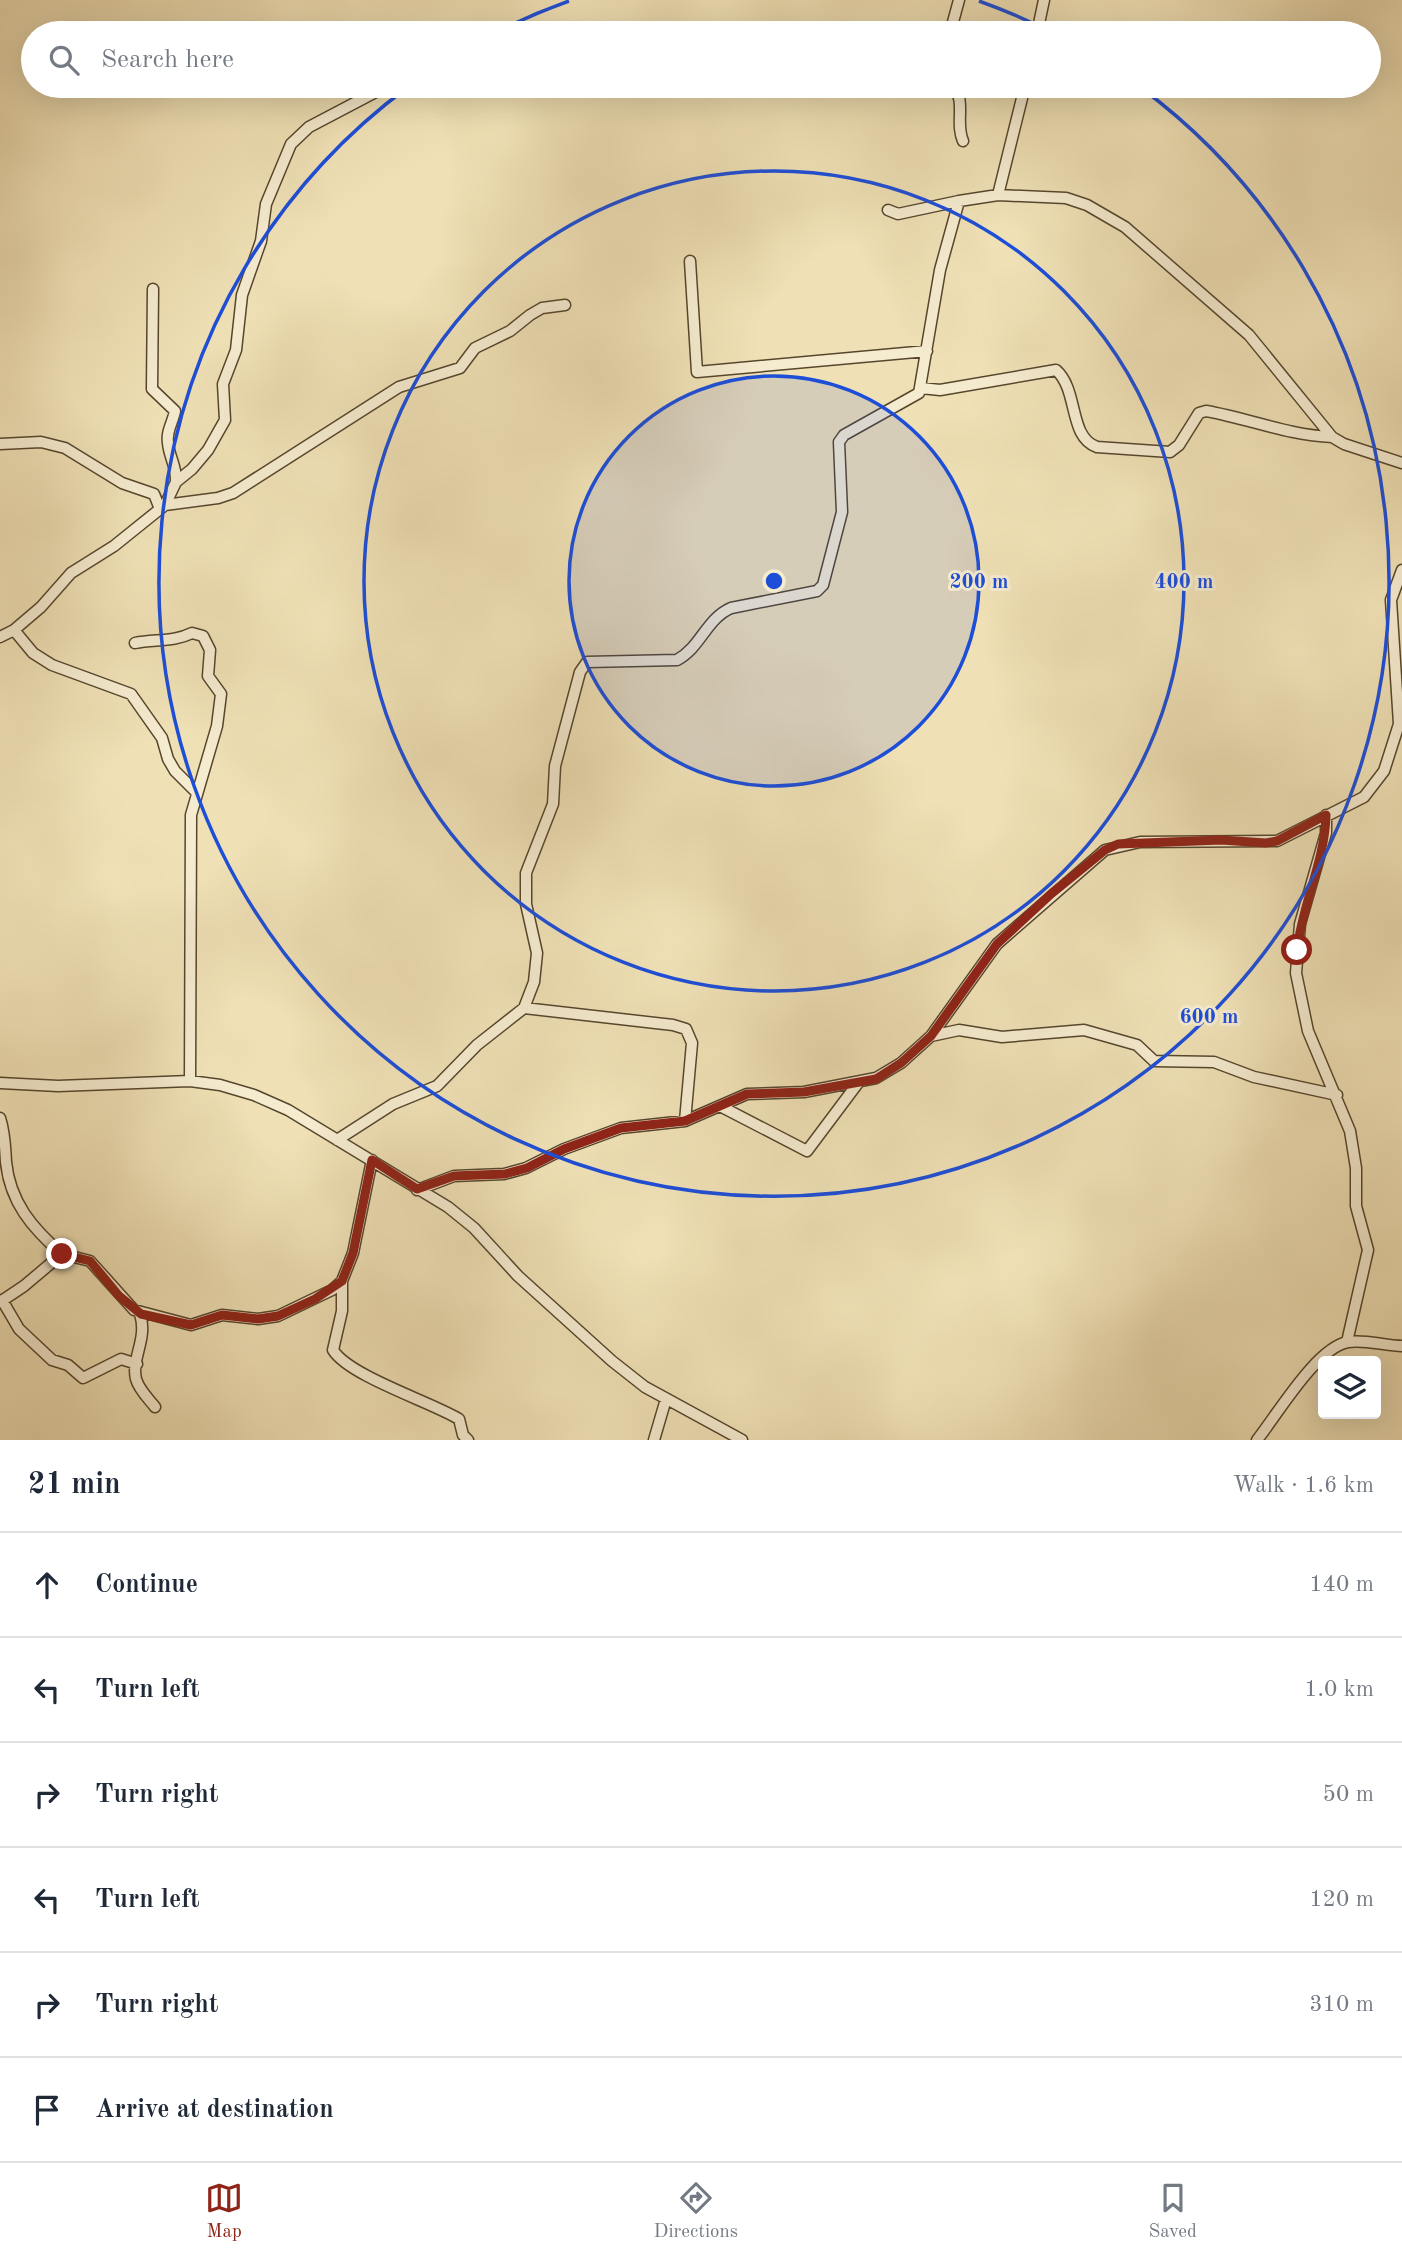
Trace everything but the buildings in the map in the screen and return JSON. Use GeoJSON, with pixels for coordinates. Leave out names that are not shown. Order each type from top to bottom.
{"type":"FeatureCollection","features":[{"type":"Feature","properties":{"kind":"street"},"geometry":{"type":"LineString","coordinates":[[953,21],[958,0]]}},
{"type":"Feature","properties":{"kind":"street"},"geometry":{"type":"LineString","coordinates":[[1040,21],[1044,0]]}},
{"type":"Feature","properties":{"kind":"street"},"geometry":{"type":"LineString","coordinates":[[0,637],[14,630],[41,607],[71,573],[114,546],[163,507],[176,482],[192,469],[208,450],[225,420],[223,384],[236,350],[242,295],[261,241],[266,204],[291,144],[309,127],[364,98]]}},
{"type":"Feature","properties":{"kind":"street"},"geometry":{"type":"LineString","coordinates":[[960,98],[959,132],[963,141]]}},
{"type":"Feature","properties":{"kind":"street"},"geometry":{"type":"LineString","coordinates":[[998,195],[1022,98]]}},
{"type":"Feature","properties":{"kind":"street"},"geometry":{"type":"LineString","coordinates":[[888,210],[898,214],[998,195],[1066,198],[1087,205],[1125,227],[1250,335],[1332,437],[1344,444],[1402,463]]}},
{"type":"Feature","properties":{"kind":"street"},"geometry":{"type":"LineString","coordinates":[[337,1140],[393,1104],[437,1086],[477,1045],[524,1008],[534,982],[537,953],[526,904],[526,873],[553,804],[555,766],[580,672],[587,662],[677,660],[689,654],[718,614],[731,608],[817,591],[828,577],[842,512],[839,442],[844,435],[916,396],[921,388],[940,270],[959,201]]}},
{"type":"Feature","properties":{"kind":"street"},"geometry":{"type":"LineString","coordinates":[[690,261],[697,372],[927,351]]}},
{"type":"Feature","properties":{"kind":"street"},"geometry":{"type":"LineString","coordinates":[[153,289],[152,389],[175,411],[167,437],[176,482]]}},
{"type":"Feature","properties":{"kind":"street"},"geometry":{"type":"LineString","coordinates":[[163,507],[233,493],[399,387],[460,368],[475,348],[510,331],[542,308],[565,305]]}},
{"type":"Feature","properties":{"kind":"street"},"geometry":{"type":"LineString","coordinates":[[921,388],[940,390],[1056,370],[1070,393],[1082,435],[1087,443],[1097,447],[1170,452],[1179,445],[1199,413],[1206,411],[1256,422],[1295,435],[1332,437]]}},
{"type":"Feature","properties":{"kind":"street"},"geometry":{"type":"LineString","coordinates":[[0,444],[41,442],[65,448],[122,483],[154,494],[163,507]]}},
{"type":"Feature","properties":{"kind":"street"},"geometry":{"type":"LineString","coordinates":[[417,1189],[454,1176],[505,1174],[527,1168],[564,1149],[621,1128],[685,1121],[747,1094],[793,1093],[876,1079],[890,1071],[931,1036],[997,944],[1105,850],[1140,842],[1277,841],[1364,797],[1379,780],[1396,739],[1401,696],[1395,586],[1402,570]]}},
{"type":"Feature","properties":{"kind":"street"},"geometry":{"type":"LineString","coordinates":[[14,630],[33,653],[52,665],[131,694],[162,737],[168,759],[175,771],[197,792]]}},
{"type":"Feature","properties":{"kind":"street"},"geometry":{"type":"LineString","coordinates":[[135,643],[152,639],[178,640],[196,633],[203,636],[208,644],[208,676],[221,694],[217,726],[191,814],[190,1081]]}},
{"type":"Feature","properties":{"kind":"street"},"geometry":{"type":"LineString","coordinates":[[1326,815],[1326,833],[1300,924],[1296,973],[1308,1031],[1337,1095],[1354,1150],[1356,1206],[1368,1250],[1347,1342]]}},
{"type":"Feature","properties":{"kind":"street"},"geometry":{"type":"LineString","coordinates":[[524,1008],[673,1025],[686,1029],[692,1043],[685,1121]]}},
{"type":"Feature","properties":{"kind":"street"},"geometry":{"type":"LineString","coordinates":[[931,1036],[959,1030],[1002,1037],[1041,1031],[1096,1031],[1136,1045],[1154,1061],[1214,1062],[1254,1077],[1337,1095]]}},
{"type":"Feature","properties":{"kind":"street"},"geometry":{"type":"LineString","coordinates":[[0,1083],[58,1086],[190,1081],[220,1085],[254,1095],[372,1160],[463,1219],[518,1276],[591,1344],[645,1387],[742,1440]]}},
{"type":"Feature","properties":{"kind":"street"},"geometry":{"type":"LineString","coordinates":[[720,1107],[807,1150],[858,1083]]}},
{"type":"Feature","properties":{"kind":"street"},"geometry":{"type":"LineString","coordinates":[[0,1118],[9,1183],[19,1207],[40,1236],[62,1254],[90,1261],[119,1296],[141,1314],[191,1325],[222,1315],[267,1319],[315,1299],[342,1281]]}},
{"type":"Feature","properties":{"kind":"street"},"geometry":{"type":"LineString","coordinates":[[372,1160],[353,1253],[342,1281],[342,1311],[333,1344],[335,1354],[365,1373],[456,1417],[461,1421],[463,1435],[468,1440]]}},
{"type":"Feature","properties":{"kind":"street"},"geometry":{"type":"LineString","coordinates":[[62,1254],[32,1280],[1,1301],[19,1329],[52,1360],[68,1365],[83,1378],[121,1359],[137,1364]]}},
{"type":"Feature","properties":{"kind":"street"},"geometry":{"type":"LineString","coordinates":[[141,1314],[145,1329],[136,1381],[155,1407]]}},
{"type":"Feature","properties":{"kind":"street"},"geometry":{"type":"LineString","coordinates":[[1257,1440],[1325,1354],[1347,1342],[1402,1346]]}},
{"type":"Feature","properties":{"kind":"street"},"geometry":{"type":"LineString","coordinates":[[654,1440],[666,1399]]}},
{"type":"Feature","properties":{"kind":"route"},"geometry":{"type":"LineString","coordinates":[[62,1254],[90,1261],[119,1296],[141,1314],[196,1325],[222,1315],[267,1319],[287,1312],[332,1290],[342,1281],[353,1253],[367,1196],[372,1160],[417,1189],[454,1176],[505,1174],[527,1168],[604,1133],[621,1128],[685,1121],[747,1094],[804,1092],[876,1079],[901,1063],[931,1036],[972,975],[997,944],[1051,894],[1105,850],[1118,844],[1221,840],[1266,843],[1277,841],[1326,815],[1326,833],[1300,924],[1297,950]]}}]}
